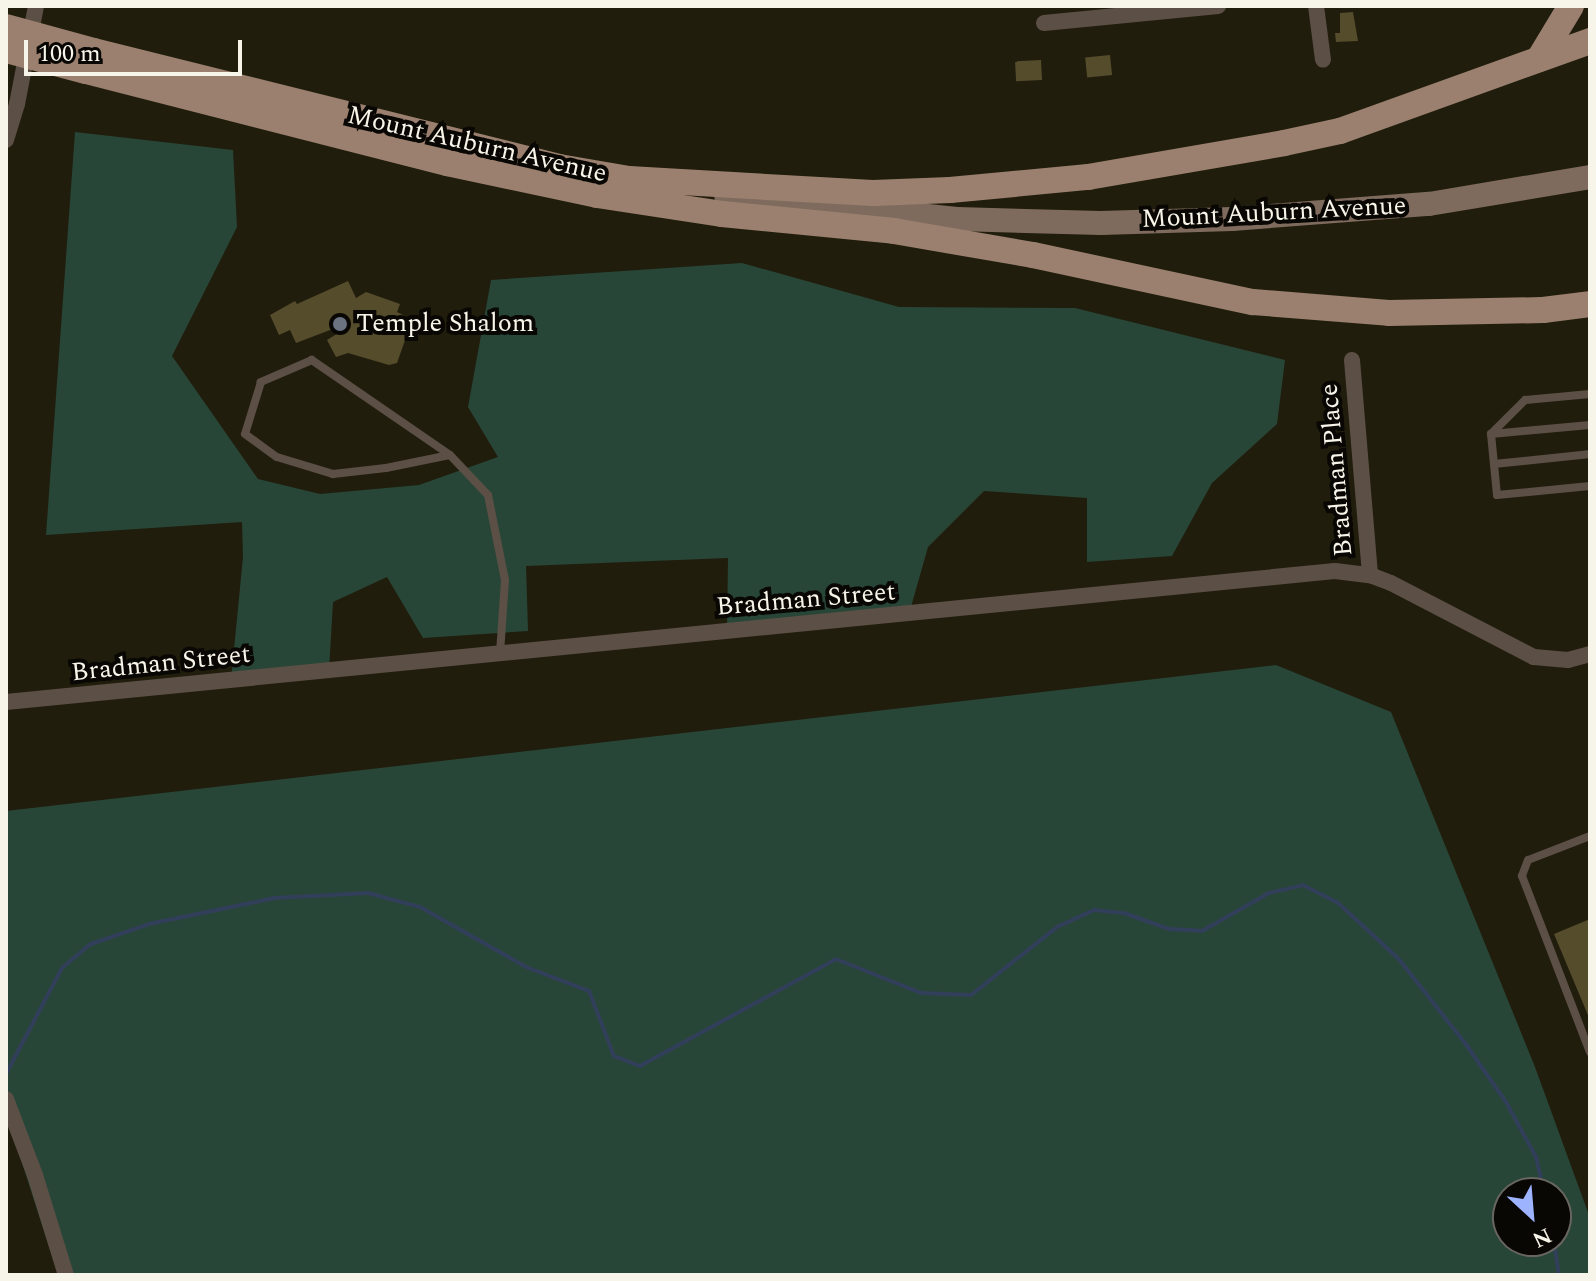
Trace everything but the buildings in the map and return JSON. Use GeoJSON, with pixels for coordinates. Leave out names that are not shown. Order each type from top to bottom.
{"type":"FeatureCollection","features":[{"type":"Feature","properties":{"kind":"main road"},"geometry":{"type":"LineString","coordinates":[[1539,59],[1571,6]]}},
{"type":"Feature","properties":{"kind":"main road","name":"Mount Auburn Avenue"},"geometry":{"type":"LineString","coordinates":[[6,27],[90,61],[447,163],[597,195],[722,214],[836,225],[957,219]]}},
{"type":"Feature","properties":{"kind":"main road"},"geometry":{"type":"LineString","coordinates":[[629,179],[873,193],[964,189],[1088,177],[1207,159],[1340,131],[1590,41]]}},
{"type":"Feature","properties":{"kind":"main road","name":"Mount Auburn Avenue"},"geometry":{"type":"LineString","coordinates":[[6,50],[90,61],[629,179],[774,202],[957,219],[1010,223],[1232,219],[1429,204],[1590,177]]}},
{"type":"Feature","properties":{"kind":"main road"},"geometry":{"type":"LineString","coordinates":[[836,225],[894,231],[1033,255],[1201,294],[1327,311],[1484,312],[1590,304]]}},
{"type":"Feature","properties":{"kind":"street"},"geometry":{"type":"LineString","coordinates":[[6,140],[17,104],[36,6]]}},
{"type":"Feature","properties":{"kind":"street"},"geometry":{"type":"LineString","coordinates":[[1044,23],[1218,6]]}},
{"type":"Feature","properties":{"kind":"street"},"geometry":{"type":"LineString","coordinates":[[1316,6],[1323,60]]}},
{"type":"Feature","properties":{"kind":"street","name":"Bradman Place"},"geometry":{"type":"LineString","coordinates":[[1352,360],[1370,575]]}},
{"type":"Feature","properties":{"kind":"street","name":"Bradman Street"},"geometry":{"type":"LineString","coordinates":[[6,702],[958,611],[1335,571],[1370,575],[1391,583],[1534,657],[1568,660],[1590,654]]}},
{"type":"Feature","properties":{"kind":"street"},"geometry":{"type":"LineString","coordinates":[[6,1099],[35,1175],[66,1275]]}},
{"type":"Feature","properties":{"kind":"lane"},"geometry":{"type":"LineString","coordinates":[[450,455],[386,468],[333,474],[277,457],[245,434],[261,382],[312,360],[450,455],[488,495],[505,580],[500,653]]}},
{"type":"Feature","properties":{"kind":"lane"},"geometry":{"type":"LineString","coordinates":[[1491,434],[1525,400],[1590,394]]}},
{"type":"Feature","properties":{"kind":"lane"},"geometry":{"type":"LineString","coordinates":[[1491,434],[1590,425]]}},
{"type":"Feature","properties":{"kind":"lane"},"geometry":{"type":"LineString","coordinates":[[1491,434],[1497,495],[1590,486]]}},
{"type":"Feature","properties":{"kind":"lane"},"geometry":{"type":"LineString","coordinates":[[1494,464],[1590,454]]}},
{"type":"Feature","properties":{"kind":"lane"},"geometry":{"type":"LineString","coordinates":[[1590,836],[1528,860],[1522,876],[1590,1052]]}},
{"type":"Feature","properties":{"kind":"green space"},"geometry":{"type":"Polygon","coordinates":[[[75,132],[233,150],[237,227],[172,356],[258,479],[320,494],[419,485],[498,457],[468,407],[491,280],[742,263],[899,307],[1075,308],[1285,360],[1277,424],[1212,483],[1172,556],[1087,562],[1087,498],[984,491],[928,547],[909,614],[727,630],[728,558],[526,566],[528,631],[423,638],[387,577],[333,602],[329,670],[231,680],[243,557],[242,522],[46,535],[75,132]]]}},
{"type":"Feature","properties":{"kind":"green space"},"geometry":{"type":"Polygon","coordinates":[[[1276,665],[1391,712],[1535,1067],[1590,1218],[1590,1275],[58,1275],[6,1113],[6,811],[1276,665]]]}},
{"type":"Feature","properties":{"kind":"waterway"},"geometry":{"type":"LineString","coordinates":[[6,1074],[62,968],[91,944],[149,924],[274,898],[368,893],[420,907],[526,967],[589,991],[614,1056],[640,1066],[836,959],[921,993],[971,995],[1057,927],[1094,910],[1124,913],[1169,929],[1202,931],[1269,893],[1303,885],[1337,902],[1398,958],[1465,1043],[1506,1102],[1536,1157],[1540,1177]]}},
{"type":"Feature","properties":{"kind":"waterway"},"geometry":{"type":"LineString","coordinates":[[1556,1257],[1559,1275]]}},
{"type":"Feature","properties":{"kind":"place","name":"Temple Shalom"},"geometry":{"type":"Point","coordinates":[340,324]}}]}
